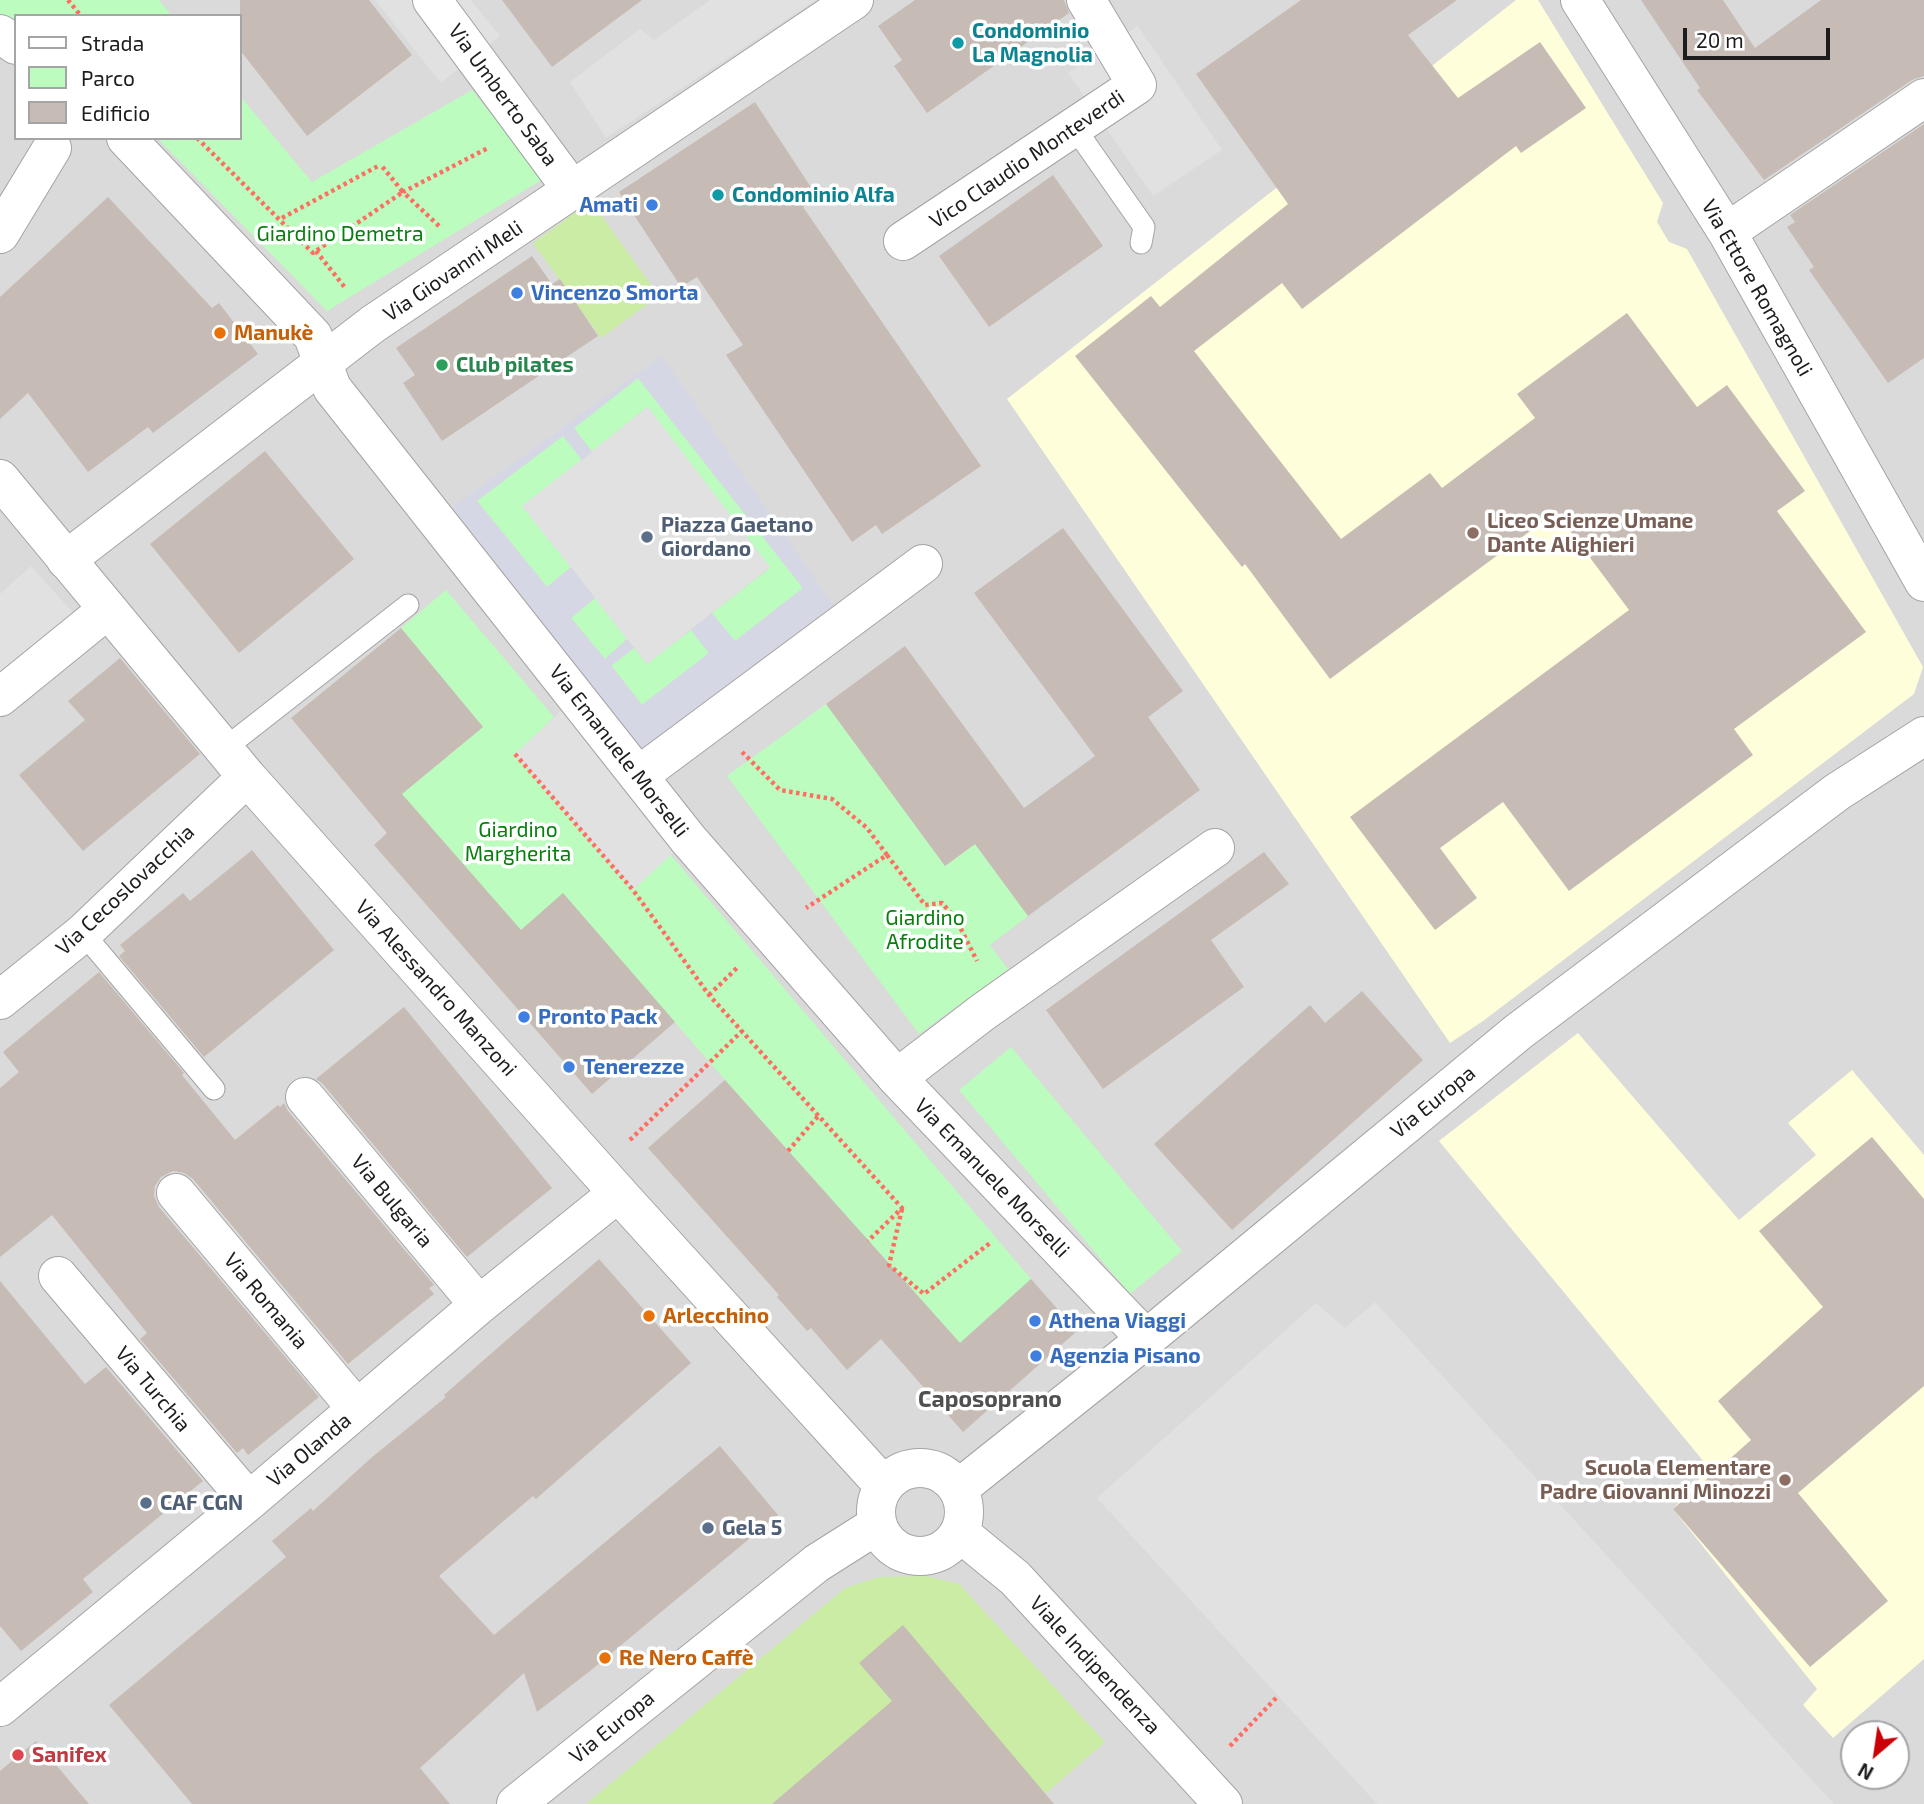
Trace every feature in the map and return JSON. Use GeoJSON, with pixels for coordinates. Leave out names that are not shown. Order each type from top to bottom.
{"type":"FeatureCollection","features":[{"type":"Feature","properties":{"kind":"street","name":"Via Umberto Saba"},"geometry":{"type":"LineString","coordinates":[[432,0],[573,191]]}},
{"type":"Feature","properties":{"kind":"street","name":"Via Giovanni Meli"},"geometry":{"type":"LineString","coordinates":[[66,560],[373,324],[854,0]]}},
{"type":"Feature","properties":{"kind":"street","name":"Vico Claudio Monteverdi"},"geometry":{"type":"LineString","coordinates":[[903,241],[1137,85],[1086,0]]}},
{"type":"Feature","properties":{"kind":"street","name":"Via Ettore Romagnoli"},"geometry":{"type":"LineString","coordinates":[[1580,0],[1727,232],[1924,582]]}},
{"type":"Feature","properties":{"kind":"street"},"geometry":{"type":"LineString","coordinates":[[1727,232],[1924,97]]}},
{"type":"Feature","properties":{"kind":"street","name":"Via Emanuele Morselli"},"geometry":{"type":"LineString","coordinates":[[128,140],[313,336],[332,388],[704,858],[897,1078],[1146,1339]]}},
{"type":"Feature","properties":{"kind":"street"},"geometry":{"type":"LineString","coordinates":[[0,234],[52,149]]}},
{"type":"Feature","properties":{"kind":"street","name":"Via Alessandro Manzoni"},"geometry":{"type":"LineString","coordinates":[[0,479],[235,763],[608,1182],[884,1486]]}},
{"type":"Feature","properties":{"kind":"street"},"geometry":{"type":"LineString","coordinates":[[638,776],[923,564]]}},
{"type":"Feature","properties":{"kind":"street"},"geometry":{"type":"LineString","coordinates":[[0,697],[107,610]]}},
{"type":"Feature","properties":{"kind":"street","name":"Via Europa"},"geometry":{"type":"LineString","coordinates":[[958,1489],[1146,1339],[1518,1032],[1837,792],[1924,736]]}},
{"type":"Feature","properties":{"kind":"street","name":"Via Cecoslovacchia"},"geometry":{"type":"LineString","coordinates":[[0,1000],[83,933],[235,763]]}},
{"type":"Feature","properties":{"kind":"street"},"geometry":{"type":"LineString","coordinates":[[897,1078],[983,1012],[1215,848]]}},
{"type":"Feature","properties":{"kind":"street","name":"Via Bulgaria"},"geometry":{"type":"LineString","coordinates":[[305,1097],[479,1305]]}},
{"type":"Feature","properties":{"kind":"street","name":"Via Olanda"},"geometry":{"type":"LineString","coordinates":[[7,1688],[248,1501],[479,1305],[608,1182]]}},
{"type":"Feature","properties":{"kind":"street","name":"Via Romania"},"geometry":{"type":"LineString","coordinates":[[176,1193],[357,1409]]}},
{"type":"Feature","properties":{"kind":"street","name":"Via Turchia"},"geometry":{"type":"LineString","coordinates":[[58,1276],[248,1501]]}},
{"type":"Feature","properties":{"kind":"street"},"geometry":{"type":"LineString","coordinates":[[922,1468],[936,1471],[948,1478],[958,1489],[964,1503],[964,1519],[960,1533],[946,1549],[926,1557],[905,1555],[888,1543],[877,1525],[875,1511],[884,1486],[907,1470],[922,1468]]}},
{"type":"Feature","properties":{"kind":"street","name":"Via Europa"},"geometry":{"type":"LineString","coordinates":[[516,1804],[817,1563],[877,1525]]}},
{"type":"Feature","properties":{"kind":"street","name":"Viale Indipendenza"},"geometry":{"type":"LineString","coordinates":[[960,1533],[1015,1578],[1223,1804]]}},
{"type":"Feature","properties":{"kind":"lane"},"geometry":{"type":"LineString","coordinates":[[1074,127],[1144,227],[1141,243]]}},
{"type":"Feature","properties":{"kind":"lane"},"geometry":{"type":"LineString","coordinates":[[235,763],[408,605]]}},
{"type":"Feature","properties":{"kind":"lane"},"geometry":{"type":"LineString","coordinates":[[83,933],[214,1089]]}},
{"type":"Feature","properties":{"kind":"path"},"geometry":{"type":"LineString","coordinates":[[68,0],[80,14]]}},
{"type":"Feature","properties":{"kind":"path"},"geometry":{"type":"LineString","coordinates":[[199,140],[313,253],[403,192],[527,128]]}},
{"type":"Feature","properties":{"kind":"path"},"geometry":{"type":"LineString","coordinates":[[282,218],[381,165],[403,192],[472,258]]}},
{"type":"Feature","properties":{"kind":"path"},"geometry":{"type":"LineString","coordinates":[[711,721],[780,790],[832,799],[867,828],[925,905],[942,903],[956,919],[978,960],[971,974],[969,994],[983,1012]]}},
{"type":"Feature","properties":{"kind":"path"},"geometry":{"type":"LineString","coordinates":[[515,754],[633,890],[709,995],[902,1208]]}},
{"type":"Feature","properties":{"kind":"path"},"geometry":{"type":"LineString","coordinates":[[819,899],[887,855]]}},
{"type":"Feature","properties":{"kind":"path"},"geometry":{"type":"LineString","coordinates":[[608,1182],[742,1031]]}},
{"type":"Feature","properties":{"kind":"path"},"geometry":{"type":"LineString","coordinates":[[788,1151],[818,1115]]}},
{"type":"Feature","properties":{"kind":"path"},"geometry":{"type":"LineString","coordinates":[[868,1241],[902,1208]]}},
{"type":"Feature","properties":{"kind":"path"},"geometry":{"type":"LineString","coordinates":[[902,1208],[889,1265],[924,1294],[990,1243]]}},
{"type":"Feature","properties":{"kind":"path"},"geometry":{"type":"LineString","coordinates":[[1236,1741],[1278,1696]]}},
{"type":"Feature","properties":{"kind":"shaded area"},"geometry":{"type":"Polygon","coordinates":[[[0,0],[1924,0],[1924,1804],[0,1804],[0,0]]]}},
{"type":"Feature","properties":{"kind":"shaded area"},"geometry":{"type":"Polygon","coordinates":[[[375,0],[471,0],[500,36],[441,83],[375,0]]]}},
{"type":"Feature","properties":{"kind":"shaded area"},"geometry":{"type":"Polygon","coordinates":[[[710,0],[816,0],[606,138],[570,82],[640,29],[654,40],[710,0]]]}},
{"type":"Feature","properties":{"kind":"shaded area","name":"Liceo Scienze Umane Dante Alighieri"},"geometry":{"type":"Polygon","coordinates":[[[1516,0],[1538,0],[1663,203],[1657,222],[1669,242],[1687,249],[1923,667],[1914,694],[1483,1021],[1450,1043],[1007,399],[1516,0]]]}},
{"type":"Feature","properties":{"kind":"shaded area"},"geometry":{"type":"Polygon","coordinates":[[[1138,26],[1222,150],[1153,196],[1068,73],[1138,26]]]}},
{"type":"Feature","properties":{"kind":"shaded area","name":"Piazza Gaetano Giordano"},"geometry":{"type":"Polygon","coordinates":[[[662,356],[845,623],[638,776],[436,519],[662,356]],[[638,378],[574,428],[592,452],[582,460],[563,436],[477,501],[547,587],[571,567],[595,598],[571,618],[605,659],[627,639],[634,648],[611,666],[642,705],[709,653],[691,630],[712,613],[735,641],[803,588],[638,378]]]}},
{"type":"Feature","properties":{"kind":"shaded area","name":"Piazza Gaetano Giordano"},"geometry":{"type":"Polygon","coordinates":[[[648,407],[770,567],[647,664],[522,506],[648,407]]]}},
{"type":"Feature","properties":{"kind":"shaded area"},"geometry":{"type":"Polygon","coordinates":[[[31,566],[86,627],[0,697],[0,594],[31,566]]]}},
{"type":"Feature","properties":{"kind":"shaded area"},"geometry":{"type":"Polygon","coordinates":[[[576,697],[688,839],[633,890],[515,754],[576,697]]]}},
{"type":"Feature","properties":{"kind":"shaded area"},"geometry":{"type":"Polygon","coordinates":[[[1578,1033],[1739,1220],[1816,1155],[1788,1123],[1852,1070],[1924,1155],[1924,1659],[1854,1720],[1840,1720],[1840,1732],[1833,1738],[1803,1705],[1817,1689],[1673,1509],[1709,1468],[1439,1141],[1578,1033]]]}},
{"type":"Feature","properties":{"kind":"shaded area"},"geometry":{"type":"Polygon","coordinates":[[[1375,1302],[1834,1804],[1377,1804],[1097,1498],[1316,1303],[1345,1328],[1375,1302]]]}},
{"type":"Feature","properties":{"kind":"green space"},"geometry":{"type":"Polygon","coordinates":[[[0,0],[159,0],[170,14],[14,14],[14,28],[0,17],[0,0]]]}},
{"type":"Feature","properties":{"kind":"green space","name":"Giardino Demetra"},"geometry":{"type":"Polygon","coordinates":[[[472,90],[543,179],[327,311],[159,140],[242,140],[242,98],[312,182],[472,90]]]}},
{"type":"Feature","properties":{"kind":"green space"},"geometry":{"type":"Polygon","coordinates":[[[591,201],[659,296],[601,338],[533,243],[591,201]]]}},
{"type":"Feature","properties":{"kind":"green space"},"geometry":{"type":"Polygon","coordinates":[[[638,378],[803,588],[734,642],[712,613],[770,568],[647,407],[592,452],[574,428],[638,378]]]}},
{"type":"Feature","properties":{"kind":"green space"},"geometry":{"type":"Polygon","coordinates":[[[563,435],[582,460],[522,506],[571,567],[547,587],[477,501],[563,435]]]}},
{"type":"Feature","properties":{"kind":"green space","name":"Giardino Margherita"},"geometry":{"type":"Polygon","coordinates":[[[446,590],[554,717],[515,755],[633,890],[670,854],[1031,1279],[960,1343],[563,894],[521,930],[400,795],[483,727],[401,628],[446,590]]]}},
{"type":"Feature","properties":{"kind":"green space"},"geometry":{"type":"Polygon","coordinates":[[[595,598],[627,639],[605,659],[571,618],[595,598]]]}},
{"type":"Feature","properties":{"kind":"green space"},"geometry":{"type":"Polygon","coordinates":[[[691,630],[709,653],[642,705],[611,665],[634,648],[647,664],[691,630]]]}},
{"type":"Feature","properties":{"kind":"green space","name":"Giardino Afrodite"},"geometry":{"type":"Polygon","coordinates":[[[826,704],[945,866],[975,844],[1028,916],[990,945],[1008,969],[919,1034],[727,776],[826,704]]]}},
{"type":"Feature","properties":{"kind":"green space"},"geometry":{"type":"Polygon","coordinates":[[[1011,1047],[1182,1251],[1130,1294],[959,1090],[1011,1047]]]}},
{"type":"Feature","properties":{"kind":"green space"},"geometry":{"type":"Polygon","coordinates":[[[926,1576],[959,1584],[1105,1742],[1045,1794],[860,1663],[892,1701],[772,1804],[586,1804],[845,1588],[879,1577],[926,1576]]]}},
{"type":"Feature","properties":{"kind":"building"},"geometry":{"type":"Polygon","coordinates":[[[240,0],[369,0],[412,55],[307,136],[242,53],[240,0]]]}},
{"type":"Feature","properties":{"kind":"building"},"geometry":{"type":"Polygon","coordinates":[[[502,0],[642,0],[552,67],[502,0]]]}},
{"type":"Feature","properties":{"kind":"building","name":"Condominio La Magnolia"},"geometry":{"type":"Polygon","coordinates":[[[915,0],[1064,0],[1069,13],[927,113],[894,66],[902,60],[878,26],[915,0]]]}},
{"type":"Feature","properties":{"kind":"building"},"geometry":{"type":"Polygon","coordinates":[[[1301,0],[1457,0],[1408,35],[1458,98],[1540,42],[1586,108],[1521,153],[1516,146],[1302,309],[1282,283],[1194,351],[1341,539],[1430,473],[1442,488],[1535,418],[1517,394],[1627,313],[1697,407],[1727,385],[1805,491],[1777,511],[1866,632],[1734,729],[1753,755],[1569,891],[1503,802],[1440,848],[1477,898],[1435,930],[1350,817],[1629,610],[1556,512],[1330,679],[1245,564],[1242,567],[1075,356],[1151,296],[1160,307],[1288,204],[1196,74],[1301,0]]]}},
{"type":"Feature","properties":{"kind":"building"},"geometry":{"type":"Polygon","coordinates":[[[1641,0],[1723,0],[1755,48],[1821,0],[1924,0],[1924,76],[1912,80],[1764,180],[1697,90],[1700,88],[1641,0]]]}},
{"type":"Feature","properties":{"kind":"building"},"geometry":{"type":"Polygon","coordinates":[[[755,102],[818,198],[803,207],[981,466],[882,534],[876,525],[852,542],[726,355],[743,345],[697,277],[681,287],[619,192],[755,102]]]}},
{"type":"Feature","properties":{"kind":"building"},"geometry":{"type":"Polygon","coordinates":[[[1924,124],[1924,358],[1888,383],[1809,270],[1814,267],[1787,227],[1795,222],[1790,215],[1924,124]]]}},
{"type":"Feature","properties":{"kind":"building"},"geometry":{"type":"Polygon","coordinates":[[[1053,175],[1103,246],[989,327],[939,256],[1053,175]]]}},
{"type":"Feature","properties":{"kind":"building"},"geometry":{"type":"Polygon","coordinates":[[[108,197],[212,308],[219,303],[258,354],[153,433],[148,427],[88,472],[28,393],[0,419],[0,297],[108,197]]]}},
{"type":"Feature","properties":{"kind":"building"},"geometry":{"type":"Polygon","coordinates":[[[532,256],[552,284],[560,279],[598,336],[442,441],[403,383],[415,375],[396,348],[532,256]]]}},
{"type":"Feature","properties":{"kind":"building"},"geometry":{"type":"Polygon","coordinates":[[[265,451],[354,559],[239,653],[150,544],[265,451]]]}},
{"type":"Feature","properties":{"kind":"building"},"geometry":{"type":"Polygon","coordinates":[[[1063,528],[1183,691],[1148,717],[1200,790],[1028,916],[975,844],[945,866],[826,704],[905,646],[1024,808],[1095,756],[974,593],[1063,528]]]}},
{"type":"Feature","properties":{"kind":"building"},"geometry":{"type":"Polygon","coordinates":[[[401,628],[483,727],[402,794],[521,930],[563,893],[675,1022],[592,1094],[374,845],[387,833],[291,718],[401,628]]]}},
{"type":"Feature","properties":{"kind":"building"},"geometry":{"type":"Polygon","coordinates":[[[120,658],[200,754],[83,851],[19,775],[85,720],[68,701],[120,658]]]}},
{"type":"Feature","properties":{"kind":"building"},"geometry":{"type":"Polygon","coordinates":[[[252,850],[334,950],[204,1057],[119,956],[125,951],[120,945],[183,893],[190,901],[252,850]]]}},
{"type":"Feature","properties":{"kind":"building"},"geometry":{"type":"Polygon","coordinates":[[[1264,852],[1289,884],[1211,940],[1244,987],[1103,1089],[1046,1010],[1264,852]]]}},
{"type":"Feature","properties":{"kind":"building"},"geometry":{"type":"Polygon","coordinates":[[[99,972],[184,1073],[182,1075],[235,1140],[284,1103],[434,1285],[429,1288],[434,1294],[348,1364],[193,1179],[184,1173],[173,1171],[161,1177],[155,1186],[154,1196],[159,1207],[319,1397],[248,1455],[243,1448],[237,1453],[140,1339],[147,1333],[52,1215],[0,1257],[0,1088],[19,1072],[3,1052],[99,972]]]}},
{"type":"Feature","properties":{"kind":"building"},"geometry":{"type":"Polygon","coordinates":[[[1362,991],[1423,1060],[1232,1230],[1154,1144],[1310,1005],[1325,1023],[1362,991]]]}},
{"type":"Feature","properties":{"kind":"building"},"geometry":{"type":"Polygon","coordinates":[[[404,1007],[552,1188],[467,1257],[316,1079],[404,1007]]]}},
{"type":"Feature","properties":{"kind":"building"},"geometry":{"type":"Polygon","coordinates":[[[725,1080],[960,1343],[1031,1279],[1077,1331],[963,1432],[881,1339],[847,1370],[811,1328],[807,1331],[777,1297],[779,1295],[648,1148],[725,1080]]]}},
{"type":"Feature","properties":{"kind":"building"},"geometry":{"type":"Polygon","coordinates":[[[1872,1137],[1924,1199],[1924,1386],[1798,1493],[1888,1601],[1810,1667],[1673,1509],[1751,1440],[1718,1401],[1823,1307],[1759,1231],[1872,1137]]]}},
{"type":"Feature","properties":{"kind":"building"},"geometry":{"type":"Polygon","coordinates":[[[599,1259],[691,1363],[536,1499],[533,1496],[439,1576],[494,1635],[720,1446],[778,1515],[537,1712],[524,1673],[420,1768],[450,1804],[192,1804],[109,1705],[286,1557],[272,1541],[311,1508],[313,1511],[371,1458],[446,1397],[444,1395],[599,1259]]]}},
{"type":"Feature","properties":{"kind":"building"},"geometry":{"type":"Polygon","coordinates":[[[0,1281],[85,1384],[106,1367],[203,1481],[83,1579],[93,1592],[21,1651],[0,1626],[0,1281]]]}},
{"type":"Feature","properties":{"kind":"building"},"geometry":{"type":"Polygon","coordinates":[[[903,1625],[1054,1804],[772,1804],[892,1701],[859,1663],[903,1625]]]}},
{"type":"Feature","properties":{"kind":"building"},"geometry":{"type":"Polygon","coordinates":[[[36,1741],[89,1804],[0,1804],[0,1771],[36,1741]]]}},
{"type":"Feature","properties":{"kind":"place","name":"Condominio La Magnolia"},"geometry":{"type":"Point","coordinates":[958,43]}},
{"type":"Feature","properties":{"kind":"place","name":"Condominio Alfa"},"geometry":{"type":"Point","coordinates":[718,195]}},
{"type":"Feature","properties":{"kind":"place","name":"Amati"},"geometry":{"type":"Point","coordinates":[652,205]}},
{"type":"Feature","properties":{"kind":"place","name":"Vincenzo Smorta"},"geometry":{"type":"Point","coordinates":[517,293]}},
{"type":"Feature","properties":{"kind":"place","name":"Manukè"},"geometry":{"type":"Point","coordinates":[220,333]}},
{"type":"Feature","properties":{"kind":"place","name":"Club pilates"},"geometry":{"type":"Point","coordinates":[442,365]}},
{"type":"Feature","properties":{"kind":"place","name":"Liceo Scienze Umane Dante Alighieri"},"geometry":{"type":"Point","coordinates":[1473,533]}},
{"type":"Feature","properties":{"kind":"place","name":"Piazza Gaetano Giordano"},"geometry":{"type":"Point","coordinates":[647,537]}},
{"type":"Feature","properties":{"kind":"place","name":"Pronto Pack"},"geometry":{"type":"Point","coordinates":[524,1017]}},
{"type":"Feature","properties":{"kind":"place","name":"Tenerezze"},"geometry":{"type":"Point","coordinates":[569,1067]}},
{"type":"Feature","properties":{"kind":"place","name":"Arlecchino"},"geometry":{"type":"Point","coordinates":[649,1316]}},
{"type":"Feature","properties":{"kind":"place","name":"Athena Viaggi"},"geometry":{"type":"Point","coordinates":[1035,1321]}},
{"type":"Feature","properties":{"kind":"place","name":"Agenzia Pisano"},"geometry":{"type":"Point","coordinates":[1036,1356]}},
{"type":"Feature","properties":{"kind":"place","name":"Scuola Elementare Padre Giovanni Minozzi"},"geometry":{"type":"Point","coordinates":[1785,1480]}},
{"type":"Feature","properties":{"kind":"place","name":"CAF CGN"},"geometry":{"type":"Point","coordinates":[146,1503]}},
{"type":"Feature","properties":{"kind":"place","name":"Gela 5"},"geometry":{"type":"Point","coordinates":[708,1528]}},
{"type":"Feature","properties":{"kind":"place","name":"Re Nero Caffè"},"geometry":{"type":"Point","coordinates":[605,1658]}},
{"type":"Feature","properties":{"kind":"place","name":"Sanifex"},"geometry":{"type":"Point","coordinates":[18,1755]}},
{"type":"Feature","properties":{"kind":"district","name":"Caposoprano"},"geometry":{"type":"Point","coordinates":[990,1399]}}]}
